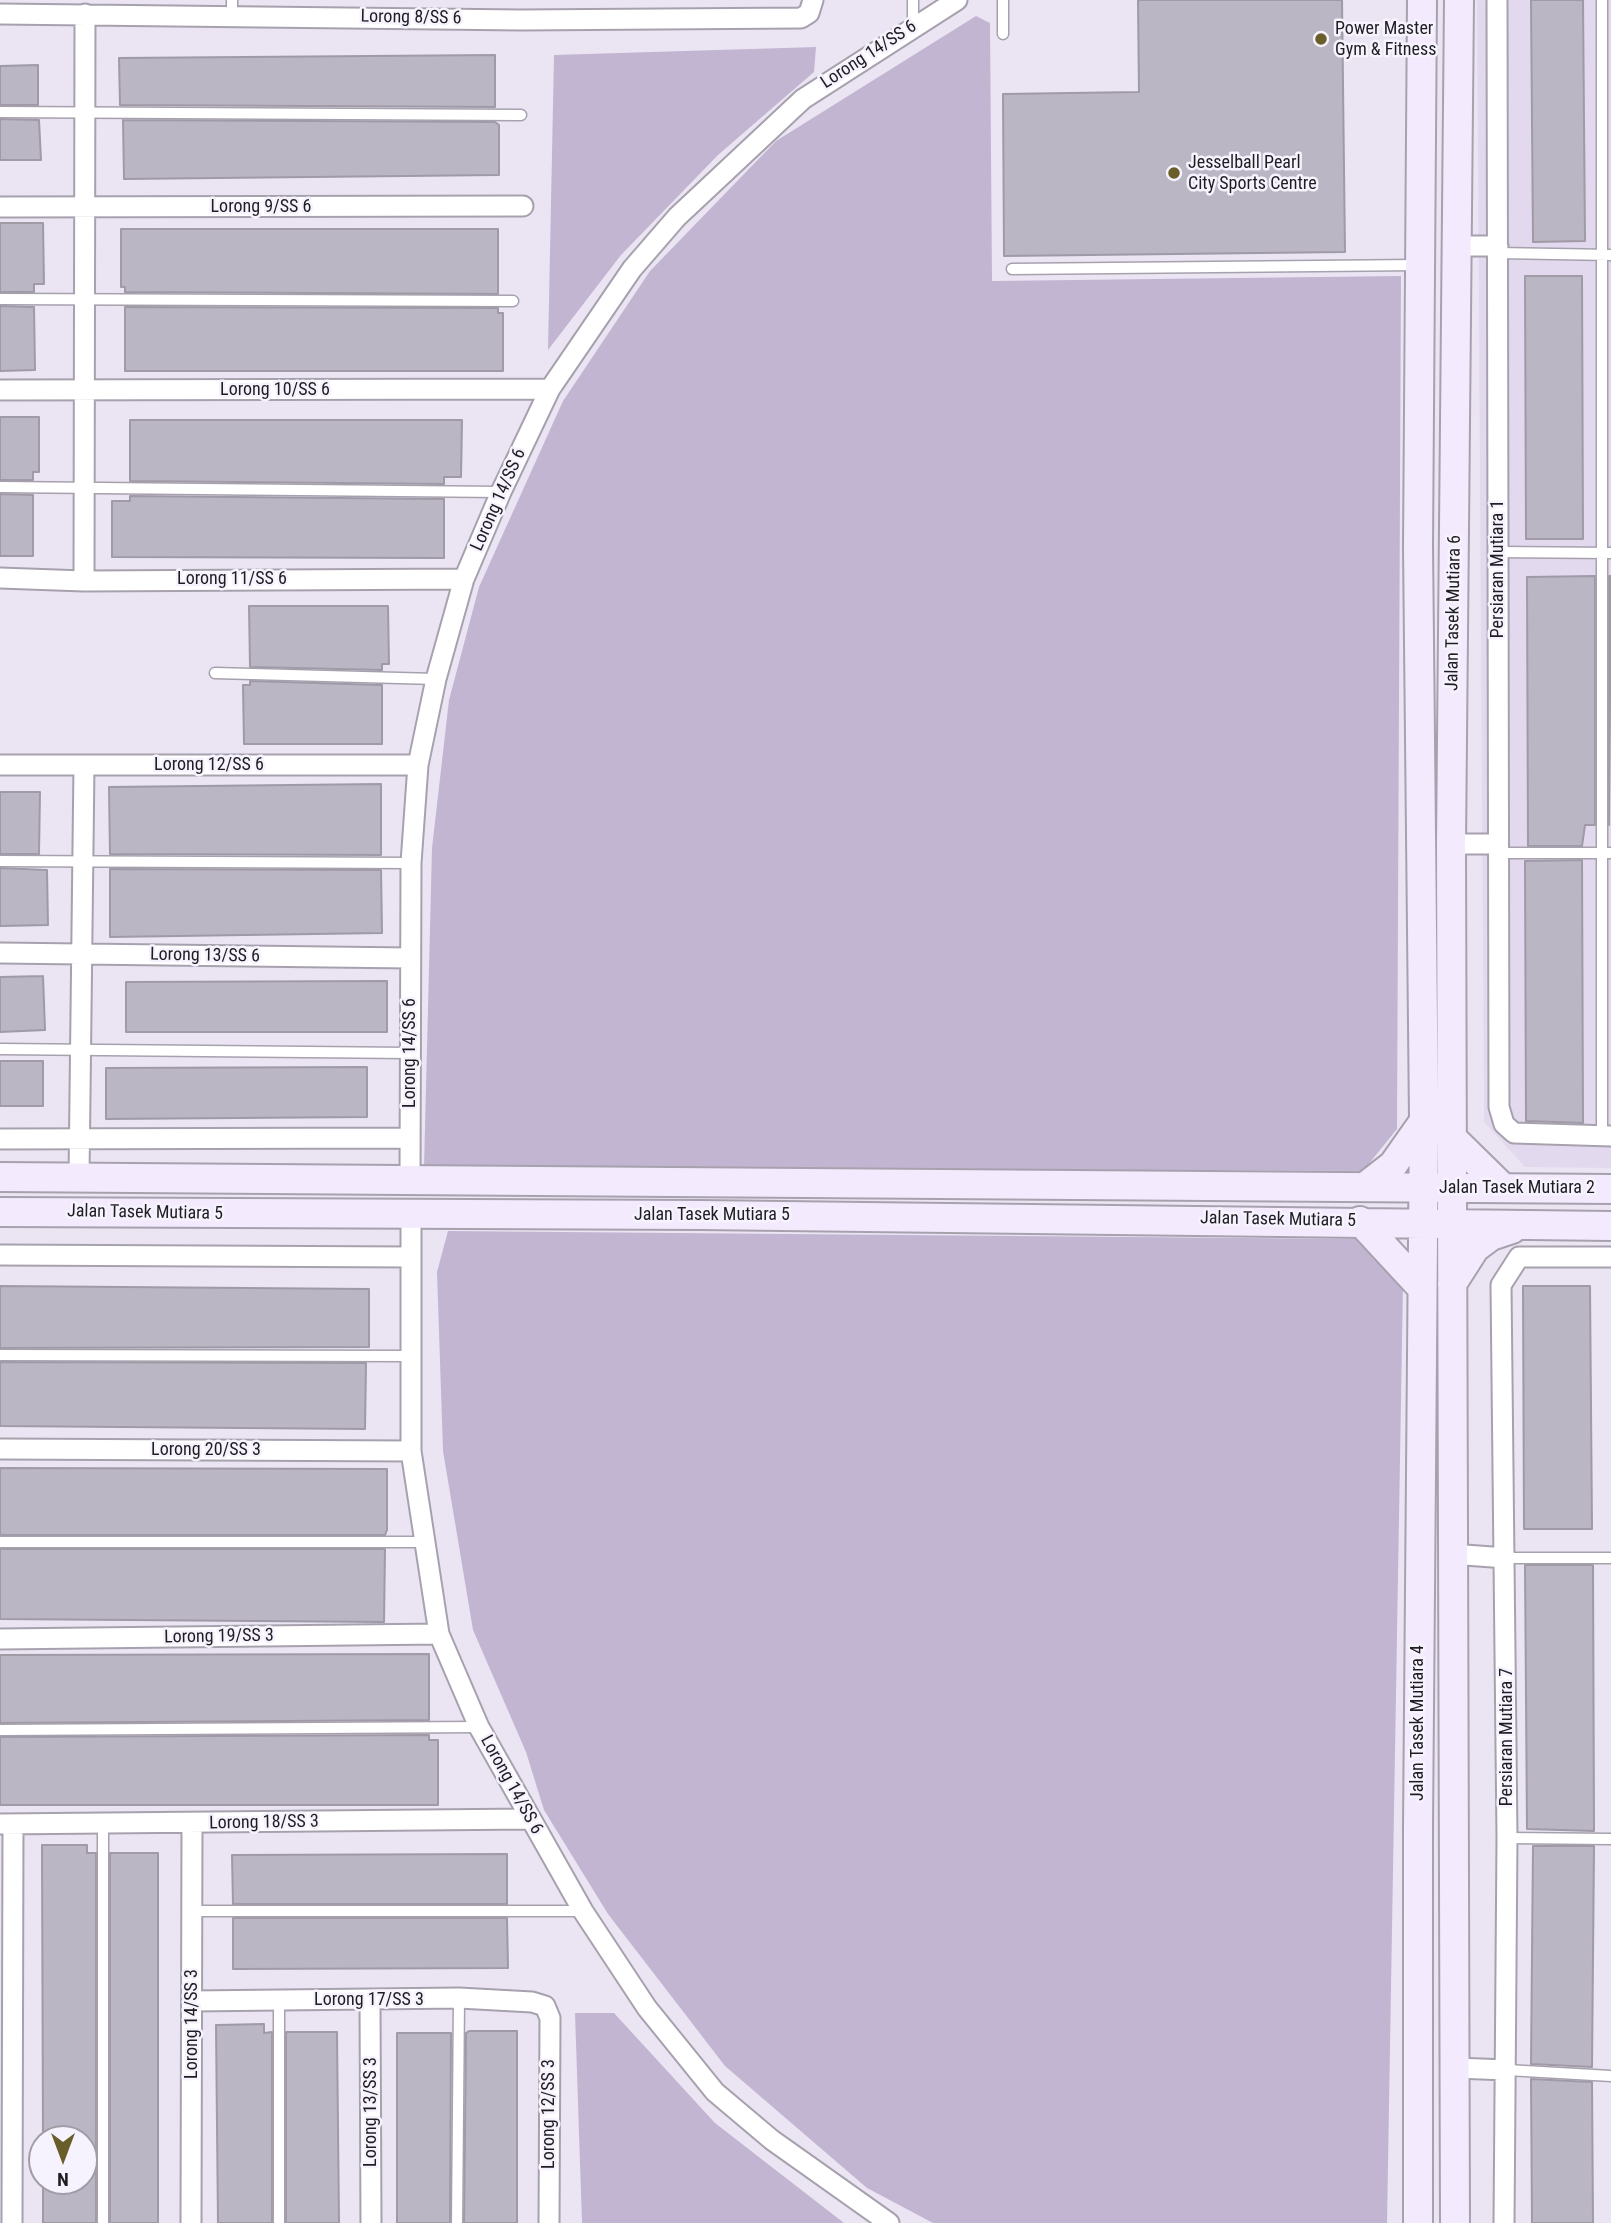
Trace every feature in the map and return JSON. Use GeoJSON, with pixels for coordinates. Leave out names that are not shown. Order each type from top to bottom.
{"type":"FeatureCollection","features":[{"type":"Feature","properties":{"kind":"street","name":"Lorong 14/SS 6"},"geometry":{"type":"LineString","coordinates":[[410,1178],[411,863],[418,765],[436,679],[464,579],[501,492],[550,389],[632,269],[677,216],[803,99],[957,0]]}},
{"type":"Feature","properties":{"kind":"street","name":"Jalan Tasek Mutiara 6"},"geometry":{"type":"LineString","coordinates":[[1422,0],[1418,546],[1423,1187],[1436,1225]]}},
{"type":"Feature","properties":{"kind":"street","name":"Jalan Tasek Mutiara 6"},"geometry":{"type":"LineString","coordinates":[[1436,1225],[1451,1187],[1451,844],[1459,0]]}},
{"type":"Feature","properties":{"kind":"street","name":"Persiaran Mutiara 1"},"geometry":{"type":"LineString","coordinates":[[1497,0],[1499,1107],[1504,1124],[1514,1133],[1606,1136]]}},
{"type":"Feature","properties":{"kind":"street","name":"Lorong 8/SS 6"},"geometry":{"type":"LineString","coordinates":[[0,14],[85,14],[232,8],[521,20],[802,18],[809,13],[813,1]]}},
{"type":"Feature","properties":{"kind":"street"},"geometry":{"type":"LineString","coordinates":[[84,581],[85,14]]}},
{"type":"Feature","properties":{"kind":"street","name":"Lorong 9/SS 6"},"geometry":{"type":"LineString","coordinates":[[0,206],[523,206]]}},
{"type":"Feature","properties":{"kind":"street"},"geometry":{"type":"LineString","coordinates":[[1457,246],[1498,250]]}},
{"type":"Feature","properties":{"kind":"street","name":"Lorong 10/SS 6"},"geometry":{"type":"LineString","coordinates":[[0,390],[550,389]]}},
{"type":"Feature","properties":{"kind":"street"},"geometry":{"type":"LineString","coordinates":[[1418,546],[1455,547]]}},
{"type":"Feature","properties":{"kind":"street","name":"Lorong 11/SS 6"},"geometry":{"type":"LineString","coordinates":[[0,578],[84,581],[464,579]]}},
{"type":"Feature","properties":{"kind":"street","name":"Lorong 12/SS 6"},"geometry":{"type":"LineString","coordinates":[[0,765],[418,765]]}},
{"type":"Feature","properties":{"kind":"street"},"geometry":{"type":"LineString","coordinates":[[79,1160],[83,765]]}},
{"type":"Feature","properties":{"kind":"street"},"geometry":{"type":"LineString","coordinates":[[1451,844],[1497,848]]}},
{"type":"Feature","properties":{"kind":"street","name":"Lorong 13/SS 6"},"geometry":{"type":"LineString","coordinates":[[0,953],[410,958]]}},
{"type":"Feature","properties":{"kind":"street"},"geometry":{"type":"LineString","coordinates":[[1366,1186],[1393,1165],[1424,1120]]}},
{"type":"Feature","properties":{"kind":"street"},"geometry":{"type":"LineString","coordinates":[[1450,1136],[1502,1186]]}},
{"type":"Feature","properties":{"kind":"street","name":"Jalan Tasek Mutiara 5"},"geometry":{"type":"LineString","coordinates":[[0,1177],[79,1160],[409,1138]]}},
{"type":"Feature","properties":{"kind":"street","name":"Jalan Tasek Mutiara 5"},"geometry":{"type":"LineString","coordinates":[[0,1139],[79,1160],[410,1178],[696,1184],[1423,1187]]}},
{"type":"Feature","properties":{"kind":"street"},"geometry":{"type":"LineString","coordinates":[[696,1184],[699,1215]]}},
{"type":"Feature","properties":{"kind":"street","name":"Jalan Tasek Mutiara 2"},"geometry":{"type":"LineString","coordinates":[[1423,1187],[1611,1189]]}},
{"type":"Feature","properties":{"kind":"street","name":"Jalan Tasek Mutiara 5"},"geometry":{"type":"LineString","coordinates":[[0,1212],[411,1216],[699,1215],[1360,1221],[1436,1225]]}},
{"type":"Feature","properties":{"kind":"street","name":"Lorong 14/SS 6"},"geometry":{"type":"LineString","coordinates":[[411,1216],[411,1451],[439,1634],[479,1727],[583,1911],[647,2008],[715,2092],[772,2140],[890,2223]]}},
{"type":"Feature","properties":{"kind":"street"},"geometry":{"type":"LineString","coordinates":[[1360,1221],[1421,1287]]}},
{"type":"Feature","properties":{"kind":"street"},"geometry":{"type":"LineString","coordinates":[[1436,1225],[1611,1226]]}},
{"type":"Feature","properties":{"kind":"street","name":"Jalan Tasek Mutiara 4"},"geometry":{"type":"LineString","coordinates":[[1436,1225],[1452,1284],[1455,2223]]}},
{"type":"Feature","properties":{"kind":"street","name":"Jalan Tasek Mutiara 4"},"geometry":{"type":"LineString","coordinates":[[1418,2223],[1421,1287],[1436,1225]]}},
{"type":"Feature","properties":{"kind":"street"},"geometry":{"type":"LineString","coordinates":[[1452,1284],[1475,1248],[1491,1237],[1518,1227]]}},
{"type":"Feature","properties":{"kind":"street"},"geometry":{"type":"LineString","coordinates":[[0,1255],[411,1258]]}},
{"type":"Feature","properties":{"kind":"street","name":"Persiaran Mutiara 7"},"geometry":{"type":"LineString","coordinates":[[1504,2223],[1507,1839],[1501,1285],[1520,1258],[1611,1256]]}},
{"type":"Feature","properties":{"kind":"street","name":"Lorong 20/SS 3"},"geometry":{"type":"LineString","coordinates":[[0,1449],[411,1451]]}},
{"type":"Feature","properties":{"kind":"street"},"geometry":{"type":"LineString","coordinates":[[1451,1554],[1506,1558]]}},
{"type":"Feature","properties":{"kind":"street","name":"Lorong 19/SS 3"},"geometry":{"type":"LineString","coordinates":[[0,1639],[439,1634]]}},
{"type":"Feature","properties":{"kind":"street","name":"Lorong 18/SS 3"},"geometry":{"type":"LineString","coordinates":[[7,1824],[529,1819]]}},
{"type":"Feature","properties":{"kind":"street"},"geometry":{"type":"LineString","coordinates":[[7,1824],[12,2223]]}},
{"type":"Feature","properties":{"kind":"street","name":"Lorong 14/SS 3"},"geometry":{"type":"LineString","coordinates":[[191,2223],[192,1824]]}},
{"type":"Feature","properties":{"kind":"street"},"geometry":{"type":"LineString","coordinates":[[1418,1825],[1455,1825]]}},
{"type":"Feature","properties":{"kind":"street","name":"Lorong 17/SS 3"},"geometry":{"type":"LineString","coordinates":[[192,2001],[459,1998],[532,2001],[545,2006]]}},
{"type":"Feature","properties":{"kind":"street","name":"Lorong 13/SS 3"},"geometry":{"type":"LineString","coordinates":[[370,2001],[371,2223]]}},
{"type":"Feature","properties":{"kind":"street","name":"Lorong 12/SS 3"},"geometry":{"type":"LineString","coordinates":[[545,2006],[550,2018],[549,2223]]}},
{"type":"Feature","properties":{"kind":"street"},"geometry":{"type":"LineString","coordinates":[[1455,2068],[1507,2070]]}},
{"type":"Feature","properties":{"kind":"lane"},"geometry":{"type":"LineString","coordinates":[[913,0],[913,26]]}},
{"type":"Feature","properties":{"kind":"lane"},"geometry":{"type":"LineString","coordinates":[[1003,0],[1003,34]]}},
{"type":"Feature","properties":{"kind":"lane"},"geometry":{"type":"LineString","coordinates":[[1602,0],[1606,255],[1606,1136]]}},
{"type":"Feature","properties":{"kind":"lane"},"geometry":{"type":"LineString","coordinates":[[0,112],[521,115]]}},
{"type":"Feature","properties":{"kind":"lane"},"geometry":{"type":"LineString","coordinates":[[1498,250],[1606,255]]}},
{"type":"Feature","properties":{"kind":"lane"},"geometry":{"type":"LineString","coordinates":[[1012,269],[1419,265]]}},
{"type":"Feature","properties":{"kind":"lane"},"geometry":{"type":"LineString","coordinates":[[0,299],[513,301]]}},
{"type":"Feature","properties":{"kind":"lane"},"geometry":{"type":"LineString","coordinates":[[0,487],[501,492]]}},
{"type":"Feature","properties":{"kind":"lane"},"geometry":{"type":"LineString","coordinates":[[1498,552],[1606,553]]}},
{"type":"Feature","properties":{"kind":"lane"},"geometry":{"type":"LineString","coordinates":[[215,673],[436,679]]}},
{"type":"Feature","properties":{"kind":"lane"},"geometry":{"type":"LineString","coordinates":[[1497,848],[1606,853]]}},
{"type":"Feature","properties":{"kind":"lane"},"geometry":{"type":"LineString","coordinates":[[0,862],[411,863]]}},
{"type":"Feature","properties":{"kind":"lane"},"geometry":{"type":"LineString","coordinates":[[0,1049],[409,1054]]}},
{"type":"Feature","properties":{"kind":"lane"},"geometry":{"type":"LineString","coordinates":[[0,1355],[410,1356]]}},
{"type":"Feature","properties":{"kind":"lane"},"geometry":{"type":"LineString","coordinates":[[0,1542],[424,1542]]}},
{"type":"Feature","properties":{"kind":"lane"},"geometry":{"type":"LineString","coordinates":[[1506,1558],[1611,1558]]}},
{"type":"Feature","properties":{"kind":"lane"},"geometry":{"type":"LineString","coordinates":[[0,1730],[479,1727]]}},
{"type":"Feature","properties":{"kind":"lane"},"geometry":{"type":"LineString","coordinates":[[103,1824],[103,2223]]}},
{"type":"Feature","properties":{"kind":"lane"},"geometry":{"type":"LineString","coordinates":[[1507,1839],[1611,1839]]}},
{"type":"Feature","properties":{"kind":"lane"},"geometry":{"type":"LineString","coordinates":[[192,1911],[583,1911]]}},
{"type":"Feature","properties":{"kind":"lane"},"geometry":{"type":"LineString","coordinates":[[457,2223],[459,1998]]}},
{"type":"Feature","properties":{"kind":"lane"},"geometry":{"type":"LineString","coordinates":[[279,2000],[279,2223]]}},
{"type":"Feature","properties":{"kind":"lane"},"geometry":{"type":"LineString","coordinates":[[1507,2070],[1611,2076]]}},
{"type":"Feature","properties":{"kind":"shaded area"},"geometry":{"type":"Polygon","coordinates":[[[1477,0],[1611,0],[1611,1168],[1525,1167],[1484,1122],[1477,0]]]}},
{"type":"Feature","properties":{"kind":"shaded area"},"geometry":{"type":"Polygon","coordinates":[[[976,16],[990,23],[992,281],[1401,276],[1397,1129],[1363,1171],[424,1167],[432,848],[449,700],[479,587],[563,401],[650,271],[776,141],[976,16]]]}},
{"type":"Feature","properties":{"kind":"shaded area"},"geometry":{"type":"Polygon","coordinates":[[[816,47],[814,72],[718,155],[621,255],[548,350],[554,55],[816,47]]]}},
{"type":"Feature","properties":{"kind":"shaded area"},"geometry":{"type":"Polygon","coordinates":[[[448,1231],[1358,1239],[1403,1283],[1387,2223],[933,2223],[867,2188],[725,2066],[608,1914],[544,1810],[526,1752],[473,1630],[443,1451],[437,1272],[448,1231]]]}},
{"type":"Feature","properties":{"kind":"shaded area"},"geometry":{"type":"Polygon","coordinates":[[[575,2013],[614,2013],[715,2123],[844,2223],[582,2223],[575,2013]]]}},
{"type":"Feature","properties":{"kind":"building","name":"Jesselball Pearl City Sports Centre"},"geometry":{"type":"Polygon","coordinates":[[[1138,0],[1342,0],[1345,252],[1004,256],[1003,94],[1139,92],[1138,0]]]}},
{"type":"Feature","properties":{"kind":"building"},"geometry":{"type":"Polygon","coordinates":[[[1531,0],[1583,0],[1585,241],[1533,242],[1531,0]]]}},
{"type":"Feature","properties":{"kind":"building"},"geometry":{"type":"Polygon","coordinates":[[[495,55],[495,107],[120,105],[119,58],[495,55]]]}},
{"type":"Feature","properties":{"kind":"building"},"geometry":{"type":"Polygon","coordinates":[[[38,65],[38,105],[0,105],[0,66],[38,65]]]}},
{"type":"Feature","properties":{"kind":"building"},"geometry":{"type":"Polygon","coordinates":[[[0,119],[39,120],[41,160],[0,160],[0,119]]]}},
{"type":"Feature","properties":{"kind":"building"},"geometry":{"type":"Polygon","coordinates":[[[123,120],[495,122],[499,125],[499,175],[124,179],[123,120]]]}},
{"type":"Feature","properties":{"kind":"building"},"geometry":{"type":"Polygon","coordinates":[[[0,223],[43,223],[44,284],[34,284],[34,292],[0,292],[0,223]]]}},
{"type":"Feature","properties":{"kind":"building"},"geometry":{"type":"Polygon","coordinates":[[[121,229],[498,229],[498,294],[125,292],[125,287],[121,287],[121,229]]]}},
{"type":"Feature","properties":{"kind":"building"},"geometry":{"type":"Polygon","coordinates":[[[1525,276],[1582,276],[1583,539],[1526,539],[1525,276]]]}},
{"type":"Feature","properties":{"kind":"building"},"geometry":{"type":"Polygon","coordinates":[[[0,306],[34,307],[35,370],[0,371],[0,306]]]}},
{"type":"Feature","properties":{"kind":"building"},"geometry":{"type":"Polygon","coordinates":[[[125,307],[498,308],[498,313],[503,313],[503,371],[125,371],[125,307]]]}},
{"type":"Feature","properties":{"kind":"building"},"geometry":{"type":"Polygon","coordinates":[[[0,417],[39,417],[39,472],[33,472],[33,480],[0,480],[0,417]]]}},
{"type":"Feature","properties":{"kind":"building"},"geometry":{"type":"Polygon","coordinates":[[[130,420],[462,420],[461,477],[444,477],[444,484],[130,481],[130,420]]]}},
{"type":"Feature","properties":{"kind":"building"},"geometry":{"type":"Polygon","coordinates":[[[0,494],[33,495],[33,556],[0,556],[0,494]]]}},
{"type":"Feature","properties":{"kind":"building"},"geometry":{"type":"Polygon","coordinates":[[[130,496],[444,499],[444,558],[112,557],[112,501],[130,501],[130,496]]]}},
{"type":"Feature","properties":{"kind":"building"},"geometry":{"type":"Polygon","coordinates":[[[1595,576],[1595,825],[1585,825],[1582,846],[1528,846],[1527,577],[1595,576]]]}},
{"type":"Feature","properties":{"kind":"building"},"geometry":{"type":"Polygon","coordinates":[[[1609,576],[1611,576],[1609,825],[1609,576]]]}},
{"type":"Feature","properties":{"kind":"building"},"geometry":{"type":"Polygon","coordinates":[[[249,606],[388,606],[389,664],[382,664],[382,670],[250,667],[249,606]]]}},
{"type":"Feature","properties":{"kind":"building"},"geometry":{"type":"Polygon","coordinates":[[[250,681],[382,685],[382,744],[244,744],[243,685],[250,685],[250,681]]]}},
{"type":"Feature","properties":{"kind":"building"},"geometry":{"type":"Polygon","coordinates":[[[381,784],[381,855],[110,854],[109,787],[381,784]]]}},
{"type":"Feature","properties":{"kind":"building"},"geometry":{"type":"Polygon","coordinates":[[[0,792],[40,792],[39,854],[0,854],[0,792]]]}},
{"type":"Feature","properties":{"kind":"building"},"geometry":{"type":"Polygon","coordinates":[[[1582,860],[1583,1123],[1526,1121],[1525,861],[1582,860]]]}},
{"type":"Feature","properties":{"kind":"building"},"geometry":{"type":"Polygon","coordinates":[[[0,868],[47,870],[48,925],[0,926],[0,868]]]}},
{"type":"Feature","properties":{"kind":"building"},"geometry":{"type":"Polygon","coordinates":[[[110,869],[381,870],[382,933],[110,937],[110,869]]]}},
{"type":"Feature","properties":{"kind":"building"},"geometry":{"type":"Polygon","coordinates":[[[43,976],[45,1030],[0,1032],[0,977],[43,976]]]}},
{"type":"Feature","properties":{"kind":"building"},"geometry":{"type":"Polygon","coordinates":[[[387,981],[387,1032],[126,1032],[126,982],[387,981]]]}},
{"type":"Feature","properties":{"kind":"building"},"geometry":{"type":"Polygon","coordinates":[[[0,1061],[43,1061],[43,1106],[0,1106],[0,1061]]]}},
{"type":"Feature","properties":{"kind":"building"},"geometry":{"type":"Polygon","coordinates":[[[367,1067],[367,1117],[106,1119],[106,1068],[367,1067]]]}},
{"type":"Feature","properties":{"kind":"building"},"geometry":{"type":"Polygon","coordinates":[[[0,1286],[369,1289],[369,1347],[0,1348],[0,1286]]]}},
{"type":"Feature","properties":{"kind":"building"},"geometry":{"type":"Polygon","coordinates":[[[1523,1286],[1590,1286],[1592,1529],[1524,1529],[1523,1286]]]}},
{"type":"Feature","properties":{"kind":"building"},"geometry":{"type":"Polygon","coordinates":[[[0,1362],[366,1363],[365,1429],[0,1426],[0,1362]]]}},
{"type":"Feature","properties":{"kind":"building"},"geometry":{"type":"Polygon","coordinates":[[[0,1468],[387,1469],[387,1530],[385,1535],[0,1535],[0,1468]]]}},
{"type":"Feature","properties":{"kind":"building"},"geometry":{"type":"Polygon","coordinates":[[[0,1549],[385,1549],[384,1622],[0,1619],[0,1549]]]}},
{"type":"Feature","properties":{"kind":"building"},"geometry":{"type":"Polygon","coordinates":[[[1525,1565],[1593,1565],[1594,1831],[1527,1829],[1525,1565]]]}},
{"type":"Feature","properties":{"kind":"building"},"geometry":{"type":"Polygon","coordinates":[[[429,1654],[429,1720],[0,1723],[0,1655],[429,1654]]]}},
{"type":"Feature","properties":{"kind":"building"},"geometry":{"type":"Polygon","coordinates":[[[429,1735],[429,1740],[438,1740],[438,1805],[0,1805],[0,1737],[429,1735]]]}},
{"type":"Feature","properties":{"kind":"building"},"geometry":{"type":"Polygon","coordinates":[[[42,1845],[87,1845],[87,1853],[96,1853],[96,2125],[43,2125],[42,1845]]]}},
{"type":"Feature","properties":{"kind":"building"},"geometry":{"type":"Polygon","coordinates":[[[1533,1846],[1594,1846],[1592,2067],[1531,2064],[1533,1846]]]}},
{"type":"Feature","properties":{"kind":"building"},"geometry":{"type":"Polygon","coordinates":[[[110,1853],[158,1853],[158,2223],[110,2223],[110,1853]]]}},
{"type":"Feature","properties":{"kind":"building"},"geometry":{"type":"Polygon","coordinates":[[[507,1854],[507,1904],[233,1904],[232,1855],[507,1854]]]}},
{"type":"Feature","properties":{"kind":"building"},"geometry":{"type":"Polygon","coordinates":[[[233,1918],[507,1918],[508,1968],[233,1969],[233,1918]]]}},
{"type":"Feature","properties":{"kind":"building"},"geometry":{"type":"Polygon","coordinates":[[[264,2024],[264,2033],[272,2032],[272,2223],[218,2223],[216,2025],[264,2024]]]}},
{"type":"Feature","properties":{"kind":"building"},"geometry":{"type":"Polygon","coordinates":[[[517,2031],[517,2223],[464,2223],[466,2033],[517,2031]]]}},
{"type":"Feature","properties":{"kind":"building"},"geometry":{"type":"Polygon","coordinates":[[[286,2032],[337,2032],[339,2223],[286,2223],[286,2032]]]}},
{"type":"Feature","properties":{"kind":"building"},"geometry":{"type":"Polygon","coordinates":[[[397,2033],[451,2033],[450,2223],[397,2223],[397,2033]]]}},
{"type":"Feature","properties":{"kind":"building"},"geometry":{"type":"Polygon","coordinates":[[[1531,2079],[1592,2082],[1593,2223],[1532,2223],[1531,2079]]]}},
{"type":"Feature","properties":{"kind":"building"},"geometry":{"type":"Polygon","coordinates":[[[43,2195],[96,2195],[96,2223],[43,2223],[43,2195]]]}},
{"type":"Feature","properties":{"kind":"place","name":"Power Master Gym & Fitness"},"geometry":{"type":"Point","coordinates":[1321,39]}},
{"type":"Feature","properties":{"kind":"place","name":"Jesselball Pearl City Sports Centre"},"geometry":{"type":"Point","coordinates":[1174,173]}}]}
